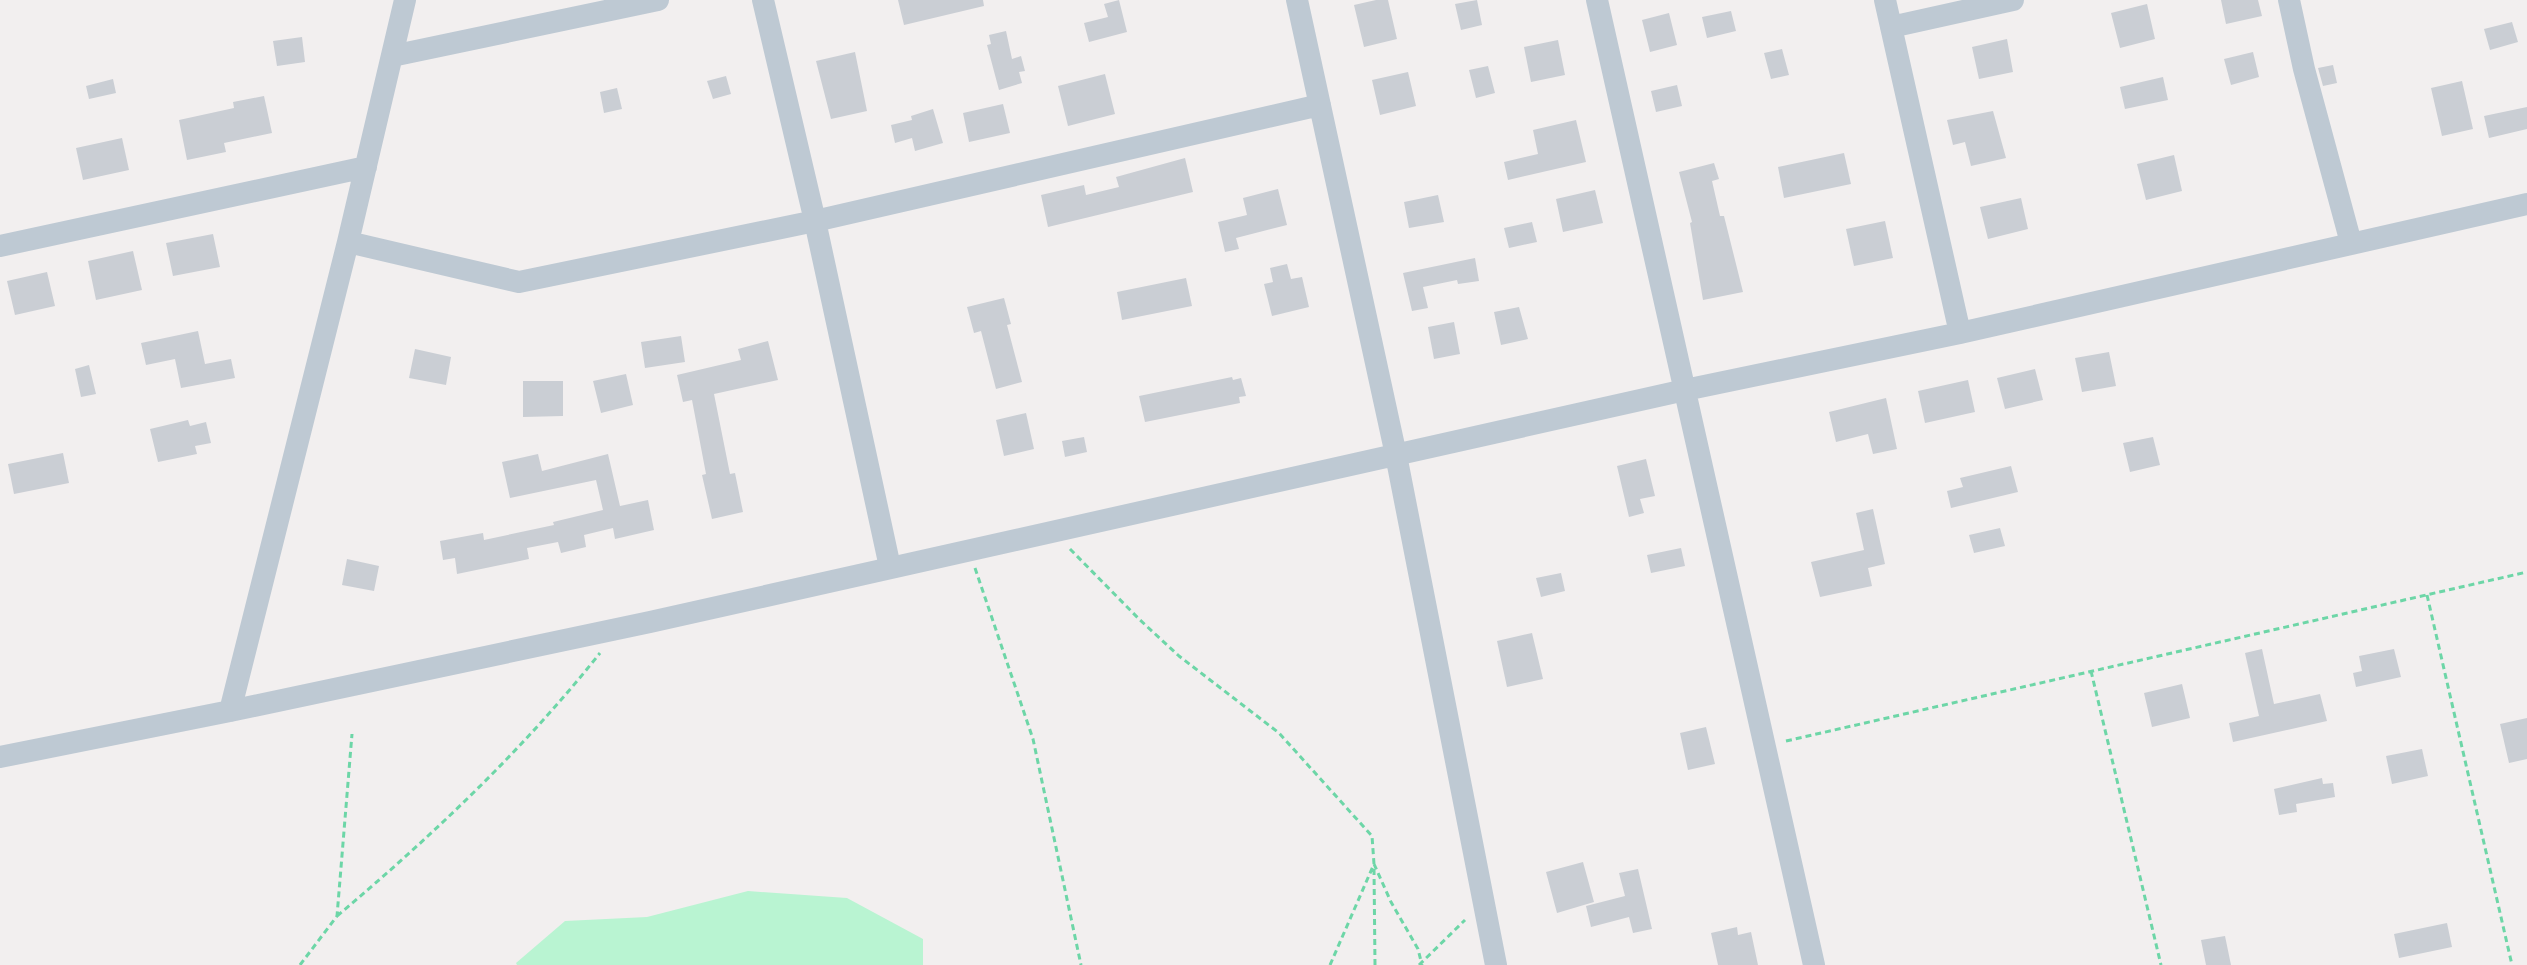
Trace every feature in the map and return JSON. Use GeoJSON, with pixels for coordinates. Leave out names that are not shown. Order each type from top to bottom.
{"type":"FeatureCollection","features":[{"type":"Feature","properties":{"kind":"street"},"geometry":{"type":"LineString","coordinates":[[230,711],[348,242],[405,0]]}},
{"type":"Feature","properties":{"kind":"street"},"geometry":{"type":"LineString","coordinates":[[392,56],[658,0]]}},
{"type":"Feature","properties":{"kind":"street"},"geometry":{"type":"LineString","coordinates":[[763,0],[815,221],[890,567]]}},
{"type":"Feature","properties":{"kind":"street"},"geometry":{"type":"LineString","coordinates":[[1297,0],[1396,455],[1496,965]]}},
{"type":"Feature","properties":{"kind":"street"},"geometry":{"type":"LineString","coordinates":[[1597,0],[1814,965]]}},
{"type":"Feature","properties":{"kind":"street"},"geometry":{"type":"LineString","coordinates":[[1885,0],[1960,333]]}},
{"type":"Feature","properties":{"kind":"street"},"geometry":{"type":"LineString","coordinates":[[1891,27],[2013,0]]}},
{"type":"Feature","properties":{"kind":"street"},"geometry":{"type":"LineString","coordinates":[[2289,0],[2304,69],[2351,243]]}},
{"type":"Feature","properties":{"kind":"street"},"geometry":{"type":"LineString","coordinates":[[348,242],[519,282],[815,221],[1320,105]]}},
{"type":"Feature","properties":{"kind":"street"},"geometry":{"type":"LineString","coordinates":[[0,246],[366,167]]}},
{"type":"Feature","properties":{"kind":"street"},"geometry":{"type":"LineString","coordinates":[[0,757],[650,622],[1685,390],[1960,333],[2527,204]]}},
{"type":"Feature","properties":{"kind":"path"},"geometry":{"type":"LineString","coordinates":[[1057,530],[1068,547],[1179,656],[1279,733],[1372,836],[1375,965]]}},
{"type":"Feature","properties":{"kind":"path"},"geometry":{"type":"LineString","coordinates":[[969,550],[1033,739],[1081,965]]}},
{"type":"Feature","properties":{"kind":"path"},"geometry":{"type":"LineString","coordinates":[[1765,746],[2527,572]]}},
{"type":"Feature","properties":{"kind":"path"},"geometry":{"type":"LineString","coordinates":[[2427,593],[2512,965]]}},
{"type":"Feature","properties":{"kind":"path"},"geometry":{"type":"LineString","coordinates":[[300,965],[337,916],[483,782],[553,711],[599,653]]}},
{"type":"Feature","properties":{"kind":"path"},"geometry":{"type":"LineString","coordinates":[[2091,671],[2161,965]]}},
{"type":"Feature","properties":{"kind":"path"},"geometry":{"type":"LineString","coordinates":[[337,916],[352,734]]}},
{"type":"Feature","properties":{"kind":"path"},"geometry":{"type":"LineString","coordinates":[[1374,864],[1418,949],[1421,964]]}},
{"type":"Feature","properties":{"kind":"path"},"geometry":{"type":"LineString","coordinates":[[1330,965],[1374,864]]}},
{"type":"Feature","properties":{"kind":"path"},"geometry":{"type":"LineString","coordinates":[[1421,964],[1482,905]]}},
{"type":"Feature","properties":{"kind":"green space"},"geometry":{"type":"Polygon","coordinates":[[[748,891],[847,898],[923,939],[923,965],[516,963],[565,921],[647,917],[748,891]]]}},
{"type":"Feature","properties":{"kind":"building"},"geometry":{"type":"Polygon","coordinates":[[[898,0],[983,0],[984,6],[904,25],[898,0]]]}},
{"type":"Feature","properties":{"kind":"building"},"geometry":{"type":"Polygon","coordinates":[[[1119,0],[1127,32],[1089,42],[1084,23],[1108,17],[1104,4],[1119,0]]]}},
{"type":"Feature","properties":{"kind":"building"},"geometry":{"type":"Polygon","coordinates":[[[1388,0],[1397,39],[1364,47],[1354,5],[1388,0]]]}},
{"type":"Feature","properties":{"kind":"building"},"geometry":{"type":"Polygon","coordinates":[[[1477,0],[1482,25],[1461,30],[1455,4],[1477,0]]]}},
{"type":"Feature","properties":{"kind":"building"},"geometry":{"type":"Polygon","coordinates":[[[2221,0],[2258,0],[2262,16],[2226,24],[2221,0]]]}},
{"type":"Feature","properties":{"kind":"building"},"geometry":{"type":"Polygon","coordinates":[[[2147,4],[2155,39],[2120,48],[2111,13],[2147,4]]]}},
{"type":"Feature","properties":{"kind":"building"},"geometry":{"type":"Polygon","coordinates":[[[1731,11],[1736,31],[1707,38],[1702,17],[1731,11]]]}},
{"type":"Feature","properties":{"kind":"building"},"geometry":{"type":"Polygon","coordinates":[[[1669,13],[1677,45],[1650,52],[1642,20],[1669,13]]]}},
{"type":"Feature","properties":{"kind":"building"},"geometry":{"type":"Polygon","coordinates":[[[2512,22],[2518,42],[2490,50],[2484,29],[2512,22]]]}},
{"type":"Feature","properties":{"kind":"building"},"geometry":{"type":"Polygon","coordinates":[[[1006,31],[1012,59],[1021,56],[1025,71],[1019,72],[1022,83],[999,90],[987,45],[991,44],[989,35],[1006,31]]]}},
{"type":"Feature","properties":{"kind":"building"},"geometry":{"type":"Polygon","coordinates":[[[302,37],[305,62],[277,66],[273,41],[302,37]]]}},
{"type":"Feature","properties":{"kind":"building"},"geometry":{"type":"Polygon","coordinates":[[[2007,39],[2013,72],[1979,79],[1972,47],[2007,39]]]}},
{"type":"Feature","properties":{"kind":"building"},"geometry":{"type":"Polygon","coordinates":[[[1558,40],[1565,75],[1531,82],[1524,47],[1558,40]]]}},
{"type":"Feature","properties":{"kind":"building"},"geometry":{"type":"Polygon","coordinates":[[[1782,49],[1789,75],[1771,79],[1764,53],[1782,49]]]}},
{"type":"Feature","properties":{"kind":"building"},"geometry":{"type":"Polygon","coordinates":[[[855,52],[867,111],[831,119],[816,61],[855,52]]]}},
{"type":"Feature","properties":{"kind":"building"},"geometry":{"type":"Polygon","coordinates":[[[2253,52],[2259,77],[2231,85],[2224,59],[2253,52]]]}},
{"type":"Feature","properties":{"kind":"building"},"geometry":{"type":"Polygon","coordinates":[[[2333,65],[2337,83],[2323,86],[2318,68],[2333,65]]]}},
{"type":"Feature","properties":{"kind":"building"},"geometry":{"type":"Polygon","coordinates":[[[1488,66],[1495,93],[1476,98],[1469,70],[1488,66]]]}},
{"type":"Feature","properties":{"kind":"building"},"geometry":{"type":"Polygon","coordinates":[[[1408,72],[1416,106],[1380,115],[1372,80],[1408,72]]]}},
{"type":"Feature","properties":{"kind":"building"},"geometry":{"type":"Polygon","coordinates":[[[1105,74],[1115,114],[1068,126],[1058,86],[1105,74]]]}},
{"type":"Feature","properties":{"kind":"building"},"geometry":{"type":"Polygon","coordinates":[[[726,76],[731,94],[713,99],[707,81],[726,76]]]}},
{"type":"Feature","properties":{"kind":"building"},"geometry":{"type":"Polygon","coordinates":[[[2163,77],[2168,100],[2125,109],[2120,87],[2163,77]]]}},
{"type":"Feature","properties":{"kind":"building"},"geometry":{"type":"Polygon","coordinates":[[[113,79],[116,93],[89,99],[86,86],[113,79]]]}},
{"type":"Feature","properties":{"kind":"building"},"geometry":{"type":"Polygon","coordinates":[[[2462,81],[2473,129],[2442,136],[2431,88],[2462,81]]]}},
{"type":"Feature","properties":{"kind":"building"},"geometry":{"type":"Polygon","coordinates":[[[1677,85],[1682,106],[1656,112],[1651,91],[1677,85]]]}},
{"type":"Feature","properties":{"kind":"building"},"geometry":{"type":"Polygon","coordinates":[[[617,88],[622,109],[604,113],[600,92],[617,88]]]}},
{"type":"Feature","properties":{"kind":"building"},"geometry":{"type":"Polygon","coordinates":[[[264,96],[272,133],[224,143],[226,152],[187,160],[179,120],[234,108],[233,102],[264,96]]]}},
{"type":"Feature","properties":{"kind":"building"},"geometry":{"type":"Polygon","coordinates":[[[1003,104],[1010,133],[969,142],[963,113],[1003,104]]]}},
{"type":"Feature","properties":{"kind":"building"},"geometry":{"type":"Polygon","coordinates":[[[2527,107],[2527,129],[2489,138],[2484,116],[2527,107]]]}},
{"type":"Feature","properties":{"kind":"building"},"geometry":{"type":"Polygon","coordinates":[[[933,109],[943,143],[915,151],[912,138],[895,143],[891,125],[912,120],[911,116],[933,109]]]}},
{"type":"Feature","properties":{"kind":"building"},"geometry":{"type":"Polygon","coordinates":[[[1993,111],[2006,158],[1971,166],[1965,142],[1953,145],[1947,120],[1993,111]]]}},
{"type":"Feature","properties":{"kind":"building"},"geometry":{"type":"Polygon","coordinates":[[[1576,120],[1586,162],[1508,180],[1504,162],[1538,154],[1533,130],[1576,120]]]}},
{"type":"Feature","properties":{"kind":"building"},"geometry":{"type":"Polygon","coordinates":[[[122,138],[129,170],[83,180],[76,148],[122,138]]]}},
{"type":"Feature","properties":{"kind":"building"},"geometry":{"type":"Polygon","coordinates":[[[1844,153],[1851,184],[1784,198],[1778,167],[1844,153]]]}},
{"type":"Feature","properties":{"kind":"building"},"geometry":{"type":"Polygon","coordinates":[[[2174,155],[2182,191],[2146,200],[2137,164],[2174,155]]]}},
{"type":"Feature","properties":{"kind":"building"},"geometry":{"type":"Polygon","coordinates":[[[1185,158],[1193,192],[1048,227],[1041,195],[1084,185],[1086,195],[1119,187],[1116,177],[1185,158]]]}},
{"type":"Feature","properties":{"kind":"building"},"geometry":{"type":"Polygon","coordinates":[[[1714,163],[1719,179],[1712,181],[1743,292],[1703,300],[1692,222],[1679,172],[1714,163]]]}},
{"type":"Feature","properties":{"kind":"building"},"geometry":{"type":"Polygon","coordinates":[[[1278,189],[1287,225],[1236,238],[1239,249],[1225,252],[1218,222],[1247,215],[1243,198],[1278,189]]]}},
{"type":"Feature","properties":{"kind":"building"},"geometry":{"type":"Polygon","coordinates":[[[1595,190],[1603,223],[1563,232],[1556,199],[1595,190]]]}},
{"type":"Feature","properties":{"kind":"building"},"geometry":{"type":"Polygon","coordinates":[[[1438,195],[1444,222],[1409,228],[1404,202],[1438,195]]]}},
{"type":"Feature","properties":{"kind":"building"},"geometry":{"type":"Polygon","coordinates":[[[2021,198],[2028,229],[1988,239],[1980,207],[2021,198]]]}},
{"type":"Feature","properties":{"kind":"building"},"geometry":{"type":"Polygon","coordinates":[[[1885,221],[1893,258],[1854,266],[1846,229],[1885,221]]]}},
{"type":"Feature","properties":{"kind":"building"},"geometry":{"type":"Polygon","coordinates":[[[1532,222],[1537,242],[1509,248],[1504,228],[1532,222]]]}},
{"type":"Feature","properties":{"kind":"building"},"geometry":{"type":"Polygon","coordinates":[[[213,234],[220,267],[173,276],[166,243],[213,234]]]}},
{"type":"Feature","properties":{"kind":"building"},"geometry":{"type":"Polygon","coordinates":[[[133,251],[142,290],[96,300],[88,261],[133,251]]]}},
{"type":"Feature","properties":{"kind":"building"},"geometry":{"type":"Polygon","coordinates":[[[1475,258],[1479,281],[1458,284],[1457,280],[1423,287],[1428,308],[1412,311],[1403,273],[1475,258]]]}},
{"type":"Feature","properties":{"kind":"building"},"geometry":{"type":"Polygon","coordinates":[[[1287,264],[1291,279],[1302,277],[1309,307],[1272,316],[1264,284],[1273,282],[1270,268],[1287,264]]]}},
{"type":"Feature","properties":{"kind":"building"},"geometry":{"type":"Polygon","coordinates":[[[47,272],[55,306],[15,315],[7,281],[47,272]]]}},
{"type":"Feature","properties":{"kind":"building"},"geometry":{"type":"Polygon","coordinates":[[[1186,278],[1192,306],[1122,320],[1117,292],[1186,278]]]}},
{"type":"Feature","properties":{"kind":"building"},"geometry":{"type":"Polygon","coordinates":[[[1004,298],[1011,324],[1007,325],[1022,382],[996,389],[981,331],[974,333],[967,307],[1004,298]]]}},
{"type":"Feature","properties":{"kind":"building"},"geometry":{"type":"Polygon","coordinates":[[[1519,307],[1528,339],[1501,345],[1494,312],[1519,307]]]}},
{"type":"Feature","properties":{"kind":"building"},"geometry":{"type":"Polygon","coordinates":[[[1454,322],[1460,354],[1434,359],[1428,327],[1454,322]]]}},
{"type":"Feature","properties":{"kind":"building"},"geometry":{"type":"Polygon","coordinates":[[[198,331],[205,364],[231,359],[235,378],[181,388],[175,359],[146,365],[141,343],[198,331]]]}},
{"type":"Feature","properties":{"kind":"building"},"geometry":{"type":"Polygon","coordinates":[[[681,336],[685,362],[645,368],[641,342],[681,336]]]}},
{"type":"Feature","properties":{"kind":"building"},"geometry":{"type":"Polygon","coordinates":[[[768,341],[778,380],[714,394],[730,474],[735,473],[743,512],[712,519],[702,475],[706,474],[692,400],[683,402],[677,375],[741,360],[738,349],[768,341]]]}},
{"type":"Feature","properties":{"kind":"building"},"geometry":{"type":"Polygon","coordinates":[[[415,349],[451,357],[446,385],[409,378],[415,349]]]}},
{"type":"Feature","properties":{"kind":"building"},"geometry":{"type":"Polygon","coordinates":[[[2109,352],[2116,386],[2082,392],[2075,358],[2109,352]]]}},
{"type":"Feature","properties":{"kind":"building"},"geometry":{"type":"Polygon","coordinates":[[[89,365],[96,394],[81,397],[75,369],[89,365]]]}},
{"type":"Feature","properties":{"kind":"building"},"geometry":{"type":"Polygon","coordinates":[[[2035,369],[2043,400],[2005,409],[1997,378],[2035,369]]]}},
{"type":"Feature","properties":{"kind":"building"},"geometry":{"type":"Polygon","coordinates":[[[626,374],[633,405],[601,413],[593,381],[626,374]]]}},
{"type":"Feature","properties":{"kind":"building"},"geometry":{"type":"Polygon","coordinates":[[[1232,377],[1233,380],[1241,378],[1246,396],[1239,397],[1240,403],[1145,422],[1139,396],[1232,377]]]}},
{"type":"Feature","properties":{"kind":"building"},"geometry":{"type":"Polygon","coordinates":[[[1968,380],[1975,412],[1925,423],[1918,391],[1968,380]]]}},
{"type":"Feature","properties":{"kind":"building"},"geometry":{"type":"Polygon","coordinates":[[[523,381],[563,381],[563,416],[523,417],[523,381]]]}},
{"type":"Feature","properties":{"kind":"building"},"geometry":{"type":"Polygon","coordinates":[[[1886,398],[1897,449],[1873,454],[1868,434],[1836,442],[1829,412],[1886,398]]]}},
{"type":"Feature","properties":{"kind":"building"},"geometry":{"type":"Polygon","coordinates":[[[1026,413],[1034,449],[1004,456],[996,420],[1026,413]]]}},
{"type":"Feature","properties":{"kind":"building"},"geometry":{"type":"Polygon","coordinates":[[[188,420],[190,426],[206,422],[211,443],[195,446],[197,454],[158,462],[150,429],[188,420]]]}},
{"type":"Feature","properties":{"kind":"building"},"geometry":{"type":"Polygon","coordinates":[[[1084,437],[1087,452],[1065,457],[1062,441],[1084,437]]]}},
{"type":"Feature","properties":{"kind":"building"},"geometry":{"type":"Polygon","coordinates":[[[2153,437],[2160,465],[2130,472],[2123,443],[2153,437]]]}},
{"type":"Feature","properties":{"kind":"building"},"geometry":{"type":"Polygon","coordinates":[[[63,453],[69,483],[14,494],[8,464],[63,453]]]}},
{"type":"Feature","properties":{"kind":"building"},"geometry":{"type":"Polygon","coordinates":[[[538,454],[542,471],[608,454],[620,506],[648,500],[654,530],[615,539],[613,528],[584,535],[586,547],[561,553],[558,542],[527,548],[529,559],[457,574],[455,558],[443,560],[440,541],[483,533],[484,540],[554,525],[553,522],[603,510],[596,480],[510,498],[502,462],[538,454]]]}},
{"type":"Feature","properties":{"kind":"building"},"geometry":{"type":"Polygon","coordinates":[[[1646,459],[1655,496],[1640,499],[1644,513],[1629,517],[1617,466],[1646,459]]]}},
{"type":"Feature","properties":{"kind":"building"},"geometry":{"type":"Polygon","coordinates":[[[2011,466],[2018,492],[1951,508],[1947,491],[1963,487],[1960,478],[2011,466]]]}},
{"type":"Feature","properties":{"kind":"building"},"geometry":{"type":"Polygon","coordinates":[[[1873,509],[1885,564],[1868,568],[1872,586],[1820,597],[1811,562],[1864,550],[1856,513],[1873,509]]]}},
{"type":"Feature","properties":{"kind":"building"},"geometry":{"type":"Polygon","coordinates":[[[2000,528],[2005,546],[1974,553],[1969,535],[2000,528]]]}},
{"type":"Feature","properties":{"kind":"building"},"geometry":{"type":"Polygon","coordinates":[[[1681,548],[1685,566],[1651,573],[1647,555],[1681,548]]]}},
{"type":"Feature","properties":{"kind":"building"},"geometry":{"type":"Polygon","coordinates":[[[347,559],[379,566],[374,591],[342,585],[347,559]]]}},
{"type":"Feature","properties":{"kind":"building"},"geometry":{"type":"Polygon","coordinates":[[[1561,573],[1565,591],[1541,597],[1536,578],[1561,573]]]}},
{"type":"Feature","properties":{"kind":"building"},"geometry":{"type":"Polygon","coordinates":[[[1532,633],[1543,679],[1507,687],[1497,641],[1532,633]]]}},
{"type":"Feature","properties":{"kind":"building"},"geometry":{"type":"Polygon","coordinates":[[[2262,649],[2274,704],[2320,694],[2327,721],[2233,742],[2229,723],[2259,716],[2245,653],[2262,649]]]}},
{"type":"Feature","properties":{"kind":"building"},"geometry":{"type":"Polygon","coordinates":[[[2394,649],[2401,677],[2356,687],[2353,673],[2362,671],[2359,656],[2394,649]]]}},
{"type":"Feature","properties":{"kind":"building"},"geometry":{"type":"Polygon","coordinates":[[[2182,684],[2190,718],[2152,727],[2144,693],[2182,684]]]}},
{"type":"Feature","properties":{"kind":"building"},"geometry":{"type":"Polygon","coordinates":[[[2527,718],[2527,759],[2509,763],[2500,724],[2527,718]]]}},
{"type":"Feature","properties":{"kind":"building"},"geometry":{"type":"Polygon","coordinates":[[[1706,727],[1715,764],[1688,770],[1680,733],[1706,727]]]}},
{"type":"Feature","properties":{"kind":"building"},"geometry":{"type":"Polygon","coordinates":[[[2422,749],[2428,776],[2392,784],[2386,756],[2422,749]]]}},
{"type":"Feature","properties":{"kind":"building"},"geometry":{"type":"Polygon","coordinates":[[[2322,778],[2323,784],[2333,783],[2335,797],[2296,804],[2297,812],[2279,815],[2274,789],[2322,778]]]}},
{"type":"Feature","properties":{"kind":"building"},"geometry":{"type":"Polygon","coordinates":[[[1583,862],[1594,902],[1557,913],[1546,872],[1583,862]]]}},
{"type":"Feature","properties":{"kind":"building"},"geometry":{"type":"Polygon","coordinates":[[[1638,869],[1652,929],[1633,933],[1629,917],[1591,927],[1586,906],[1625,896],[1619,873],[1638,869]]]}},
{"type":"Feature","properties":{"kind":"building"},"geometry":{"type":"Polygon","coordinates":[[[2447,923],[2452,947],[2399,958],[2394,934],[2447,923]]]}},
{"type":"Feature","properties":{"kind":"building"},"geometry":{"type":"Polygon","coordinates":[[[1737,927],[1738,935],[1751,932],[1758,965],[1718,965],[1711,933],[1737,927]]]}},
{"type":"Feature","properties":{"kind":"building"},"geometry":{"type":"Polygon","coordinates":[[[2225,936],[2231,965],[2206,965],[2201,940],[2225,936]]]}}]}
